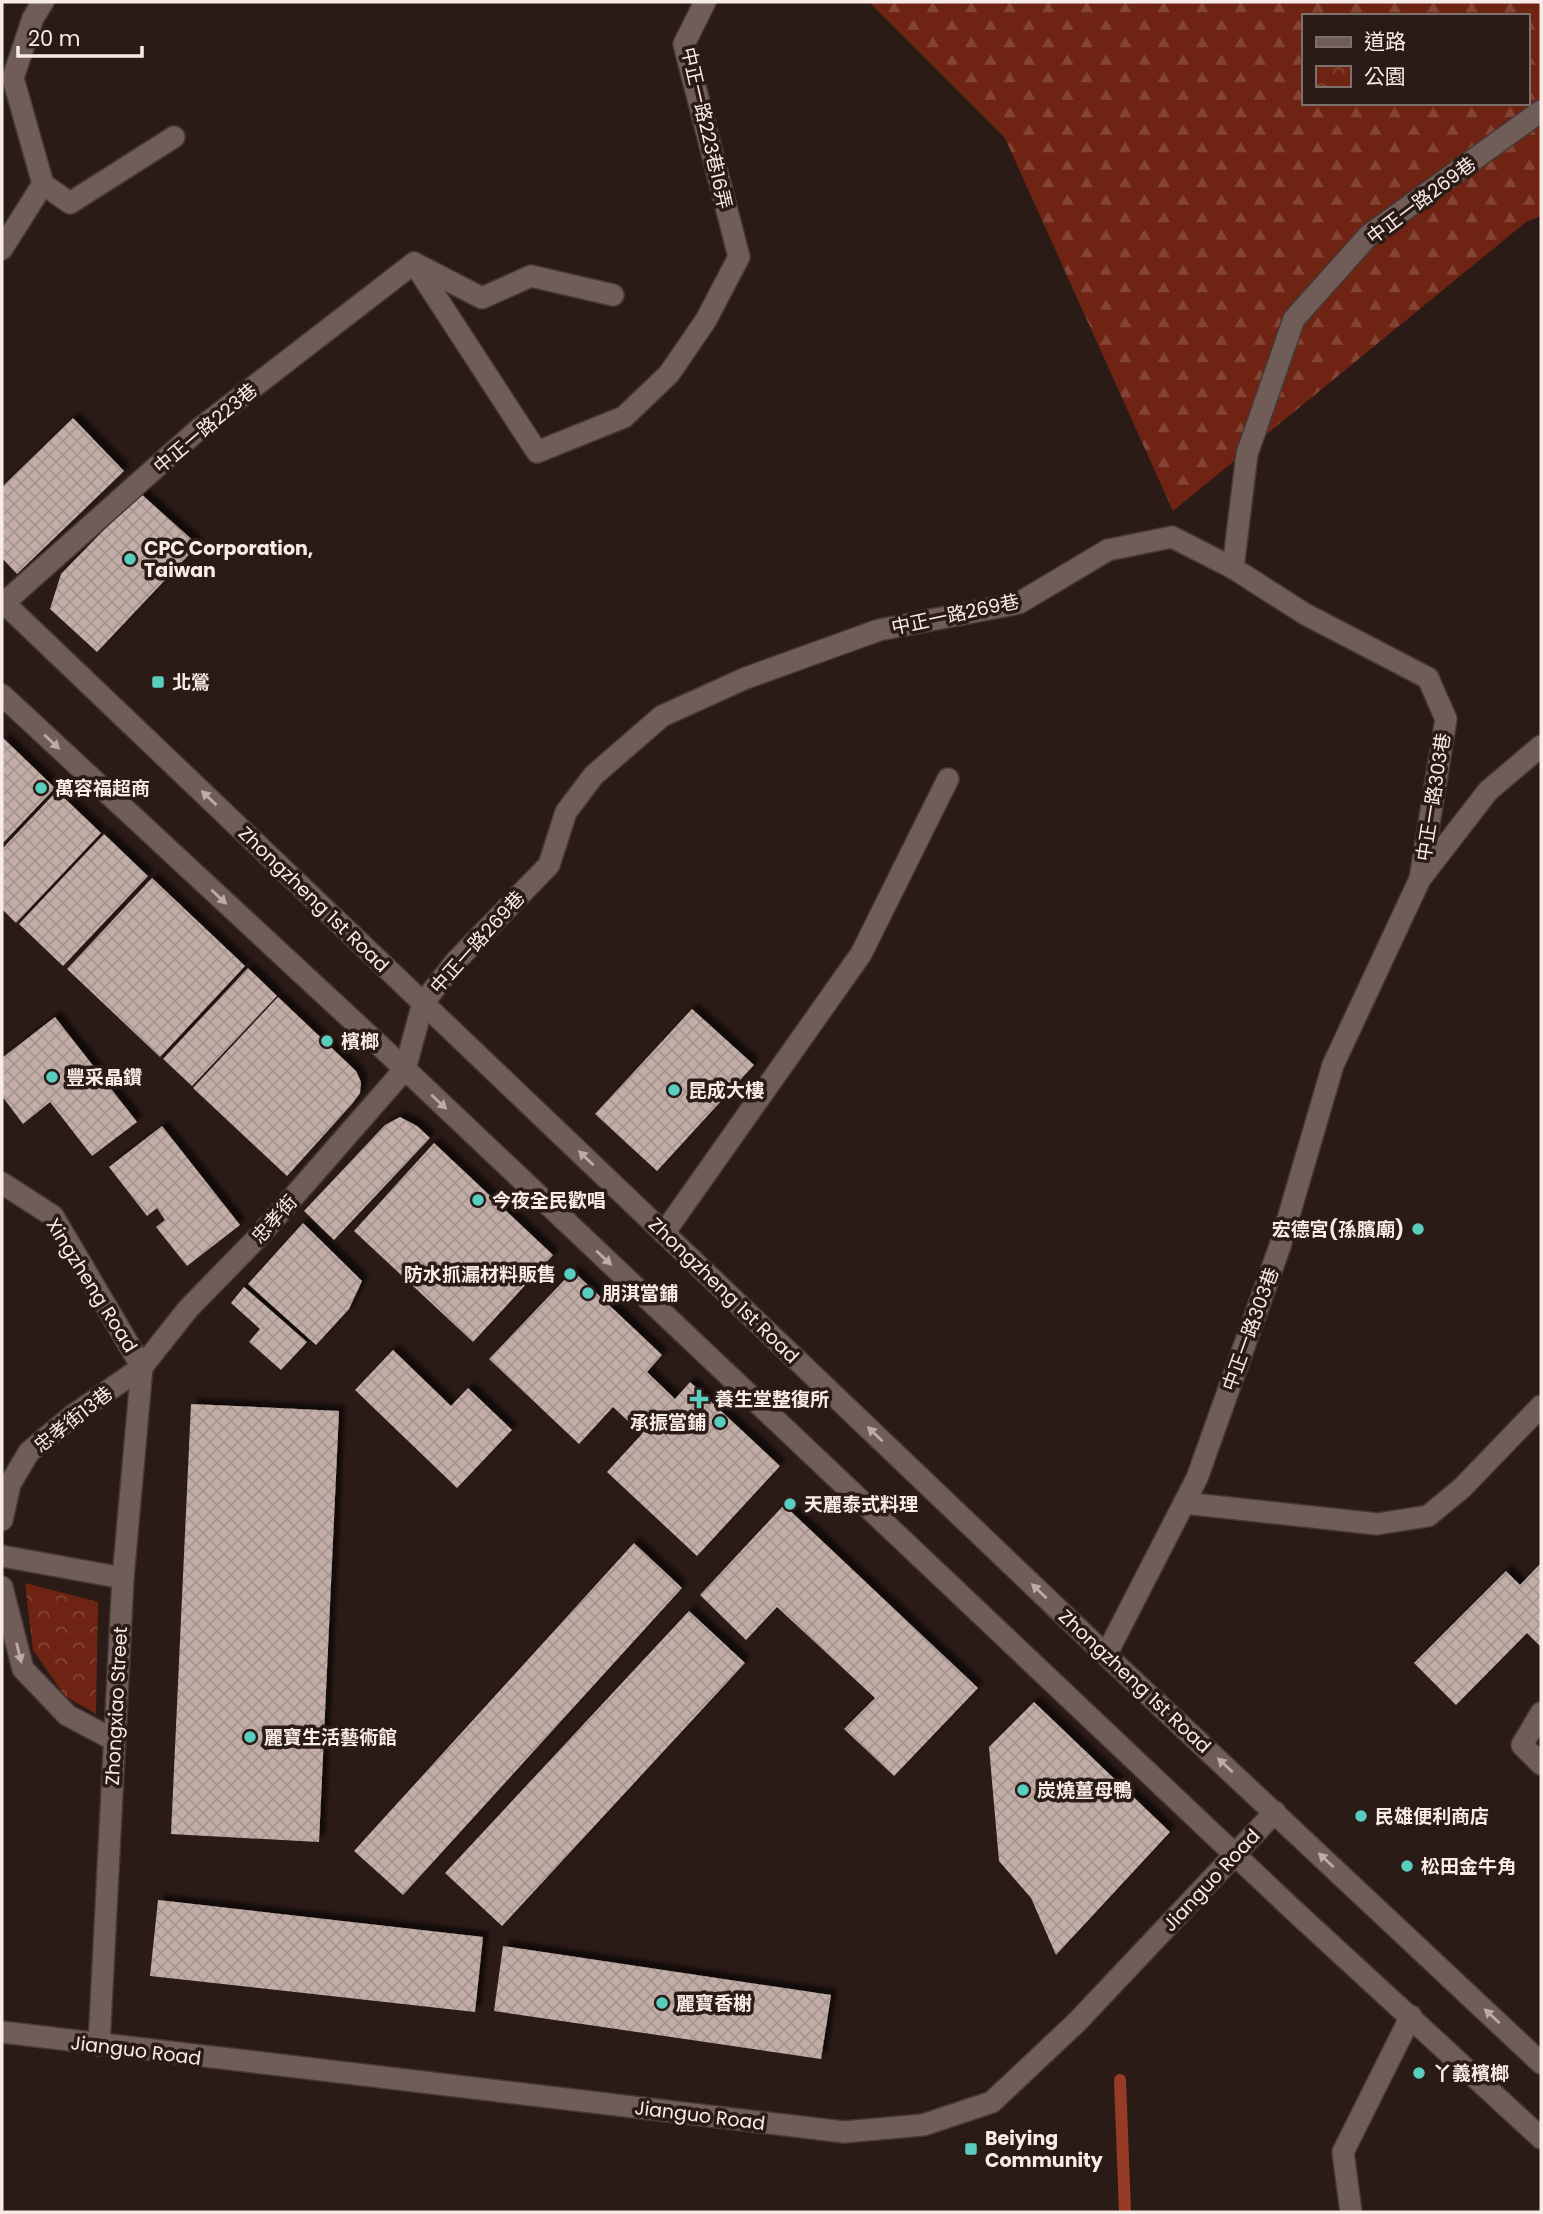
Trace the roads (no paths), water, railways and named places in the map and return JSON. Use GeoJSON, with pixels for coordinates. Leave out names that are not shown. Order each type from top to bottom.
{"type":"FeatureCollection","features":[{"type":"Feature","properties":{"kind":"main road"},"geometry":{"type":"LineString","coordinates":[[43,2],[7,73],[43,184],[70,203],[174,137]]}},
{"type":"Feature","properties":{"kind":"main road","name":"中正一路223巷16弄"},"geometry":{"type":"LineString","coordinates":[[414,263],[537,452],[624,418],[669,374],[706,320],[738,257],[684,44],[705,2]]}},
{"type":"Feature","properties":{"kind":"main road","name":"中正一路269巷"},"geometry":{"type":"LineString","coordinates":[[405,1069],[423,1003],[457,960],[549,865],[566,812],[594,775],[662,716],[746,678],[879,630],[1019,603],[1108,550],[1172,537],[1233,568],[1247,454],[1294,319],[1369,235],[1541,111]]}},
{"type":"Feature","properties":{"kind":"main road"},"geometry":{"type":"LineString","coordinates":[[2,249],[43,184]]}},
{"type":"Feature","properties":{"kind":"main road"},"geometry":{"type":"LineString","coordinates":[[414,263],[482,298],[531,276],[613,296]]}},
{"type":"Feature","properties":{"kind":"main road","name":"中正一路223巷"},"geometry":{"type":"LineString","coordinates":[[3,602],[199,429],[414,263]]}},
{"type":"Feature","properties":{"kind":"main road","name":"中正一路303巷"},"geometry":{"type":"LineString","coordinates":[[1233,568],[1305,614],[1428,678],[1446,719],[1420,879]]}},
{"type":"Feature","properties":{"kind":"main road","name":"Zhongzheng 1st Road"},"geometry":{"type":"LineString","coordinates":[[3,602],[1106,1655],[1541,2063]]}},
{"type":"Feature","properties":{"kind":"main road"},"geometry":{"type":"LineString","coordinates":[[2,695],[405,1069],[1236,1854],[1540,2135]]}},
{"type":"Feature","properties":{"kind":"main road","name":"中正一路303巷"},"geometry":{"type":"LineString","coordinates":[[1106,1655],[1196,1478],[1280,1246],[1334,1065],[1420,879],[1488,791],[1541,746]]}},
{"type":"Feature","properties":{"kind":"main road"},"geometry":{"type":"LineString","coordinates":[[664,1233],[861,954],[948,779]]}},
{"type":"Feature","properties":{"kind":"main road","name":"忠孝街"},"geometry":{"type":"LineString","coordinates":[[142,1367],[188,1309],[260,1236],[405,1069]]}},
{"type":"Feature","properties":{"kind":"main road","name":"Xingzheng Road"},"geometry":{"type":"LineString","coordinates":[[2,1183],[53,1216],[142,1367]]}},
{"type":"Feature","properties":{"kind":"main road","name":"忠孝街13巷"},"geometry":{"type":"LineString","coordinates":[[2,1520],[10,1484],[29,1452],[72,1416],[142,1367]]}},
{"type":"Feature","properties":{"kind":"main road","name":"Zhongxiao Street"},"geometry":{"type":"LineString","coordinates":[[99,2045],[123,1578],[142,1367]]}},
{"type":"Feature","properties":{"kind":"main road"},"geometry":{"type":"LineString","coordinates":[[1184,1503],[1377,1524],[1428,1516],[1462,1488],[1541,1406]]}},
{"type":"Feature","properties":{"kind":"main road"},"geometry":{"type":"LineString","coordinates":[[2,1556],[123,1578]]}},
{"type":"Feature","properties":{"kind":"main road"},"geometry":{"type":"LineString","coordinates":[[2,1587],[23,1668],[67,1715],[114,1740]]}},
{"type":"Feature","properties":{"kind":"main road"},"geometry":{"type":"LineString","coordinates":[[1541,1713],[1522,1745],[1541,1764]]}},
{"type":"Feature","properties":{"kind":"main road","name":"Jianguo Road"},"geometry":{"type":"LineString","coordinates":[[2,2032],[845,2132],[923,2125],[992,2102],[1077,2022],[1275,1812]]}},
{"type":"Feature","properties":{"kind":"main road"},"geometry":{"type":"LineString","coordinates":[[1351,2212],[1343,2152],[1411,2016]]}},
{"type":"Feature","properties":{"kind":"waterway"},"geometry":{"type":"LineString","coordinates":[[1120,2080],[1125,2212]]}},
{"type":"Feature","properties":{"kind":"place","name":"CPC Corporation, Taiwan"},"geometry":{"type":"Point","coordinates":[130,559]}},
{"type":"Feature","properties":{"kind":"place","name":"北鶯"},"geometry":{"type":"Point","coordinates":[158,682]}},
{"type":"Feature","properties":{"kind":"place","name":"萬容福超商"},"geometry":{"type":"Point","coordinates":[41,788]}},
{"type":"Feature","properties":{"kind":"place","name":"檳榔"},"geometry":{"type":"Point","coordinates":[327,1041]}},
{"type":"Feature","properties":{"kind":"place","name":"豐采晶鑽"},"geometry":{"type":"Point","coordinates":[52,1077]}},
{"type":"Feature","properties":{"kind":"place","name":"昆成大樓"},"geometry":{"type":"Point","coordinates":[674,1090]}},
{"type":"Feature","properties":{"kind":"place","name":"今夜全民歡唱"},"geometry":{"type":"Point","coordinates":[478,1200]}},
{"type":"Feature","properties":{"kind":"place","name":"宏德宮(孫臏廟)"},"geometry":{"type":"Point","coordinates":[1418,1229]}},
{"type":"Feature","properties":{"kind":"place","name":"防水抓漏材料販售"},"geometry":{"type":"Point","coordinates":[570,1274]}},
{"type":"Feature","properties":{"kind":"place","name":"朋淇當鋪"},"geometry":{"type":"Point","coordinates":[588,1293]}},
{"type":"Feature","properties":{"kind":"place","name":"養生堂整復所"},"geometry":{"type":"Point","coordinates":[699,1399]}},
{"type":"Feature","properties":{"kind":"place","name":"承振當鋪"},"geometry":{"type":"Point","coordinates":[720,1422]}},
{"type":"Feature","properties":{"kind":"place","name":"天麗泰式料理"},"geometry":{"type":"Point","coordinates":[790,1504]}},
{"type":"Feature","properties":{"kind":"place","name":"麗寶生活藝術館"},"geometry":{"type":"Point","coordinates":[250,1737]}},
{"type":"Feature","properties":{"kind":"place","name":"炭燒薑母鴨"},"geometry":{"type":"Point","coordinates":[1023,1790]}},
{"type":"Feature","properties":{"kind":"place","name":"民雄便利商店"},"geometry":{"type":"Point","coordinates":[1361,1816]}},
{"type":"Feature","properties":{"kind":"place","name":"松田金牛角"},"geometry":{"type":"Point","coordinates":[1407,1866]}},
{"type":"Feature","properties":{"kind":"place","name":"麗寶香榭"},"geometry":{"type":"Point","coordinates":[662,2003]}},
{"type":"Feature","properties":{"kind":"place","name":"丫義檳榔"},"geometry":{"type":"Point","coordinates":[1419,2073]}},
{"type":"Feature","properties":{"kind":"place","name":"Beiying Community"},"geometry":{"type":"Point","coordinates":[971,2149]}}]}
